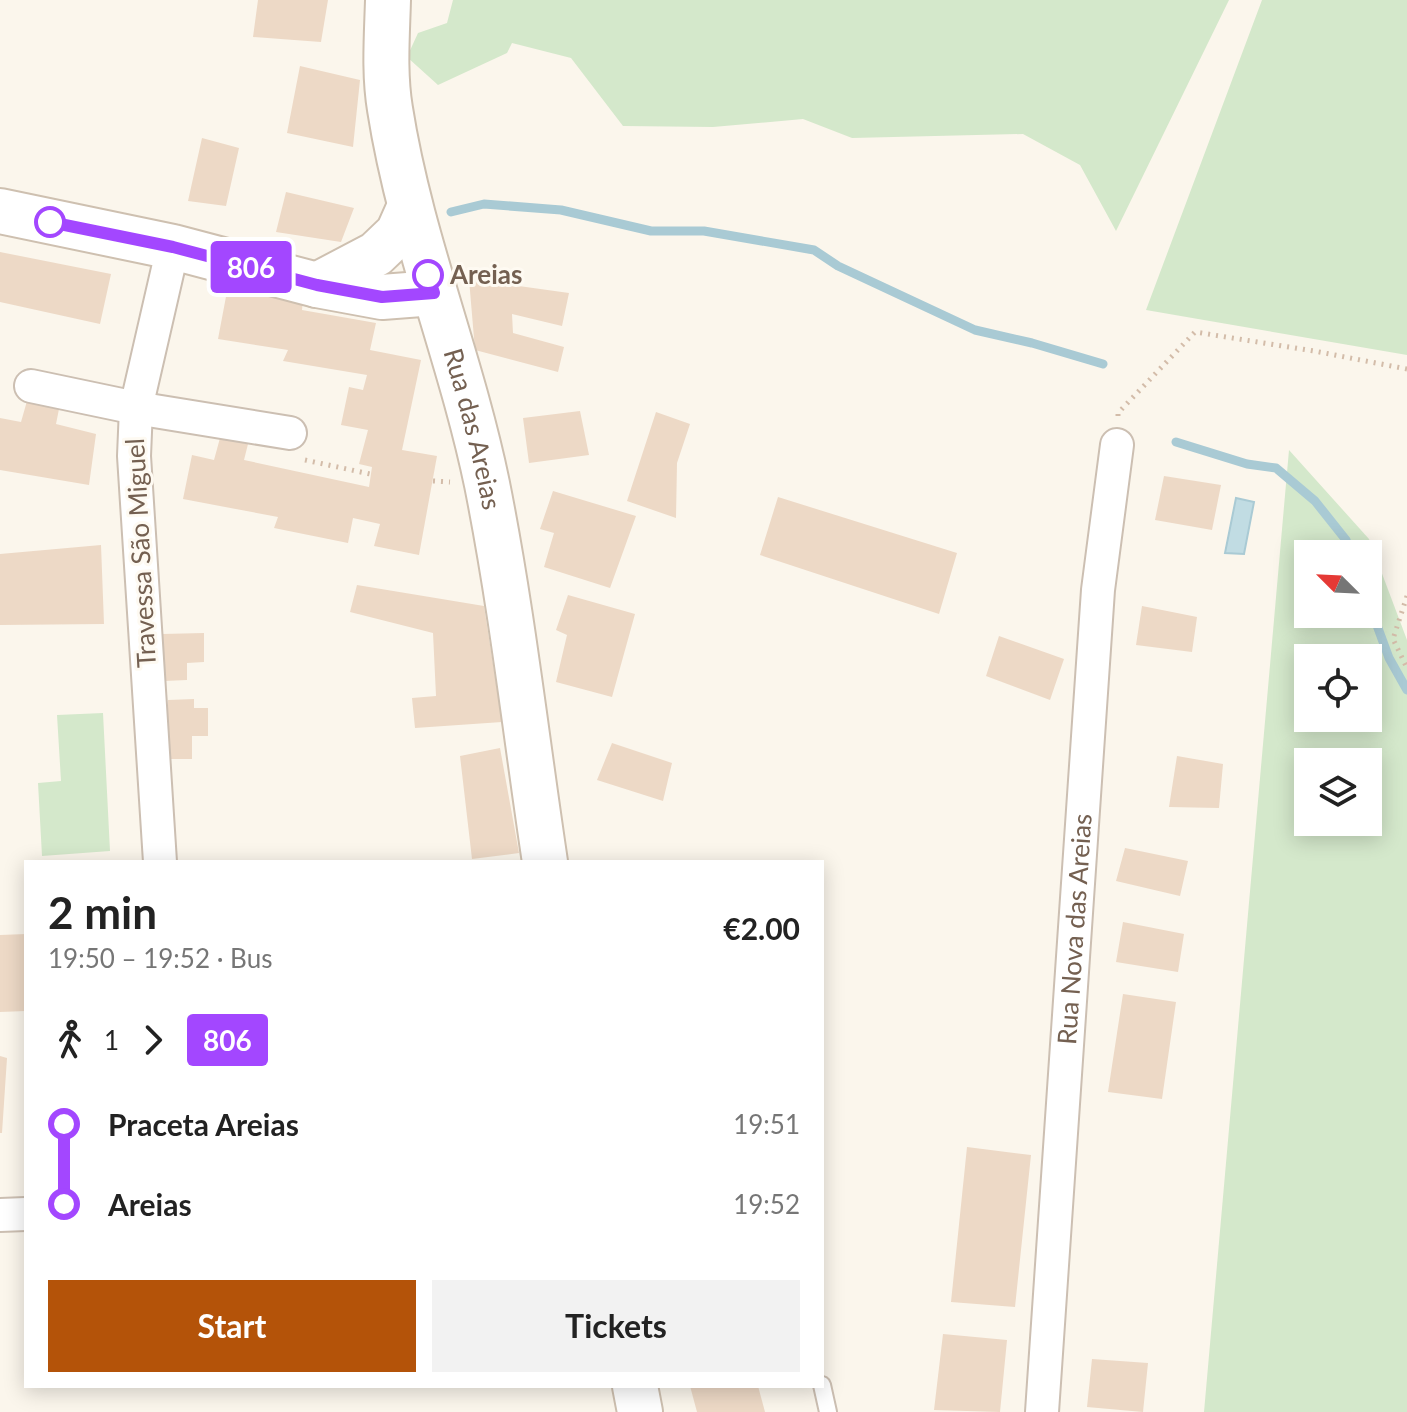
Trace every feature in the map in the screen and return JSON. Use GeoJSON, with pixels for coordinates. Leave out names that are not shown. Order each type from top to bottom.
{"type":"FeatureCollection","features":[{"type":"Feature","properties":{"kind":"street","name":"Rua das Areias"},"geometry":{"type":"LineString","coordinates":[[388,0],[389,107],[410,206],[487,484],[545,860]]}},
{"type":"Feature","properties":{"kind":"street"},"geometry":{"type":"LineString","coordinates":[[317,285],[376,254],[398,233],[410,206]]}},
{"type":"Feature","properties":{"kind":"street"},"geometry":{"type":"LineString","coordinates":[[0,211],[173,247],[317,285],[382,297],[430,281]]}},
{"type":"Feature","properties":{"kind":"street","name":"Travessa São Miguel"},"geometry":{"type":"LineString","coordinates":[[160,860],[134,456],[136,408],[173,247]]}},
{"type":"Feature","properties":{"kind":"street"},"geometry":{"type":"LineString","coordinates":[[317,285],[399,315],[434,340],[462,386]]}},
{"type":"Feature","properties":{"kind":"street"},"geometry":{"type":"LineString","coordinates":[[31,386],[136,408],[290,433]]}},
{"type":"Feature","properties":{"kind":"street","name":"Rua Nova das Areias"},"geometry":{"type":"LineString","coordinates":[[1042,1412],[1098,590],[1117,445]]}},
{"type":"Feature","properties":{"kind":"street"},"geometry":{"type":"LineString","coordinates":[[0,1215],[24,1214]]}},
{"type":"Feature","properties":{"kind":"street"},"geometry":{"type":"LineString","coordinates":[[635,1388],[640,1412]]}},
{"type":"Feature","properties":{"kind":"lane"},"geometry":{"type":"LineString","coordinates":[[823,1388],[828,1412]]}},
{"type":"Feature","properties":{"kind":"path"},"geometry":{"type":"LineString","coordinates":[[1117,445],[1118,413],[1195,332],[1407,369]]}},
{"type":"Feature","properties":{"kind":"path"},"geometry":{"type":"LineString","coordinates":[[290,433],[286,455],[370,474]]}},
{"type":"Feature","properties":{"kind":"path"},"geometry":{"type":"LineString","coordinates":[[1407,596],[1393,639],[1407,668]]}},
{"type":"Feature","properties":{"kind":"green space"},"geometry":{"type":"Polygon","coordinates":[[[453,0],[1229,0],[1116,231],[1080,165],[1023,134],[852,138],[803,119],[713,127],[623,126],[571,58],[512,43],[507,53],[438,85],[407,57],[418,33],[447,23],[453,0]]]}},
{"type":"Feature","properties":{"kind":"green space"},"geometry":{"type":"Polygon","coordinates":[[[1262,0],[1407,0],[1407,355],[1146,310],[1262,0]]]}},
{"type":"Feature","properties":{"kind":"green space"},"geometry":{"type":"Polygon","coordinates":[[[1289,450],[1369,540],[1294,540],[1294,628],[1382,628],[1382,574],[1407,640],[1407,1412],[1204,1412],[1289,450]]]}},
{"type":"Feature","properties":{"kind":"green space"},"geometry":{"type":"Polygon","coordinates":[[[103,713],[110,851],[42,856],[38,783],[61,781],[57,715],[103,713]]]}},
{"type":"Feature","properties":{"kind":"water"},"geometry":{"type":"Polygon","coordinates":[[[1236,498],[1254,502],[1244,554],[1225,553],[1236,498]]]}},
{"type":"Feature","properties":{"kind":"building"},"geometry":{"type":"Polygon","coordinates":[[[258,0],[328,0],[321,42],[253,37],[258,0]]]}},
{"type":"Feature","properties":{"kind":"building"},"geometry":{"type":"Polygon","coordinates":[[[300,66],[360,80],[353,147],[287,133],[300,66]]]}},
{"type":"Feature","properties":{"kind":"building"},"geometry":{"type":"Polygon","coordinates":[[[202,138],[239,148],[226,206],[188,201],[202,138]]]}},
{"type":"Feature","properties":{"kind":"building"},"geometry":{"type":"Polygon","coordinates":[[[286,192],[354,208],[341,242],[276,232],[286,192]]]}},
{"type":"Feature","properties":{"kind":"building"},"geometry":{"type":"Polygon","coordinates":[[[0,252],[111,274],[100,324],[0,302],[0,252]]]}},
{"type":"Feature","properties":{"kind":"building"},"geometry":{"type":"Polygon","coordinates":[[[469,279],[569,293],[562,326],[512,314],[513,333],[564,347],[558,372],[475,350],[469,279]]]}},
{"type":"Feature","properties":{"kind":"building"},"geometry":{"type":"Polygon","coordinates":[[[228,286],[303,300],[302,310],[376,323],[370,350],[421,360],[402,450],[437,456],[419,555],[374,546],[380,524],[353,518],[348,543],[274,528],[278,517],[183,499],[192,455],[214,460],[220,438],[248,444],[244,460],[369,487],[372,467],[359,464],[368,430],[341,425],[349,387],[363,390],[367,375],[283,361],[288,350],[218,339],[228,286]]]}},
{"type":"Feature","properties":{"kind":"building"},"geometry":{"type":"Polygon","coordinates":[[[27,401],[59,409],[56,424],[96,434],[89,485],[0,470],[0,418],[21,422],[27,401]]]}},
{"type":"Feature","properties":{"kind":"building"},"geometry":{"type":"Polygon","coordinates":[[[580,411],[589,455],[529,463],[523,418],[580,411]]]}},
{"type":"Feature","properties":{"kind":"building"},"geometry":{"type":"Polygon","coordinates":[[[656,412],[690,424],[677,463],[676,518],[627,501],[656,412]]]}},
{"type":"Feature","properties":{"kind":"building"},"geometry":{"type":"Polygon","coordinates":[[[1164,476],[1221,485],[1212,530],[1155,520],[1164,476]]]}},
{"type":"Feature","properties":{"kind":"building"},"geometry":{"type":"Polygon","coordinates":[[[553,491],[636,516],[610,588],[544,567],[554,533],[540,529],[553,491]]]}},
{"type":"Feature","properties":{"kind":"building"},"geometry":{"type":"Polygon","coordinates":[[[778,497],[957,553],[939,614],[760,555],[778,497]]]}},
{"type":"Feature","properties":{"kind":"building"},"geometry":{"type":"Polygon","coordinates":[[[101,545],[104,624],[0,625],[0,554],[101,545]]]}},
{"type":"Feature","properties":{"kind":"building"},"geometry":{"type":"Polygon","coordinates":[[[357,585],[484,606],[502,722],[415,728],[412,698],[436,696],[433,633],[350,612],[357,585]]]}},
{"type":"Feature","properties":{"kind":"building"},"geometry":{"type":"Polygon","coordinates":[[[568,595],[635,614],[612,697],[556,682],[567,635],[556,630],[568,595]]]}},
{"type":"Feature","properties":{"kind":"building"},"geometry":{"type":"Polygon","coordinates":[[[1142,606],[1197,617],[1192,652],[1136,645],[1142,606]]]}},
{"type":"Feature","properties":{"kind":"building"},"geometry":{"type":"Polygon","coordinates":[[[204,633],[204,662],[187,663],[187,680],[164,681],[162,634],[204,633]]]}},
{"type":"Feature","properties":{"kind":"building"},"geometry":{"type":"Polygon","coordinates":[[[999,636],[1064,659],[1050,700],[986,676],[999,636]]]}},
{"type":"Feature","properties":{"kind":"building"},"geometry":{"type":"Polygon","coordinates":[[[194,699],[194,708],[208,708],[208,736],[192,736],[192,759],[167,759],[168,700],[194,699]]]}},
{"type":"Feature","properties":{"kind":"building"},"geometry":{"type":"Polygon","coordinates":[[[612,743],[672,763],[663,801],[597,780],[612,743]]]}},
{"type":"Feature","properties":{"kind":"building"},"geometry":{"type":"Polygon","coordinates":[[[500,748],[519,853],[472,859],[460,756],[500,748]]]}},
{"type":"Feature","properties":{"kind":"building"},"geometry":{"type":"Polygon","coordinates":[[[1177,756],[1223,764],[1219,808],[1169,807],[1177,756]]]}},
{"type":"Feature","properties":{"kind":"building"},"geometry":{"type":"Polygon","coordinates":[[[1125,848],[1188,861],[1180,896],[1116,881],[1125,848]]]}},
{"type":"Feature","properties":{"kind":"building"},"geometry":{"type":"Polygon","coordinates":[[[1123,922],[1184,934],[1178,972],[1116,962],[1123,922]]]}},
{"type":"Feature","properties":{"kind":"building"},"geometry":{"type":"Polygon","coordinates":[[[24,934],[24,1011],[0,1012],[0,935],[24,934]]]}},
{"type":"Feature","properties":{"kind":"building"},"geometry":{"type":"Polygon","coordinates":[[[1123,994],[1176,1002],[1162,1099],[1108,1092],[1123,994]]]}},
{"type":"Feature","properties":{"kind":"building"},"geometry":{"type":"Polygon","coordinates":[[[0,1056],[7,1058],[2,1133],[0,1133],[0,1056]]]}},
{"type":"Feature","properties":{"kind":"building"},"geometry":{"type":"Polygon","coordinates":[[[967,1147],[1031,1155],[1015,1307],[951,1302],[967,1147]]]}},
{"type":"Feature","properties":{"kind":"building"},"geometry":{"type":"Polygon","coordinates":[[[943,1334],[1007,1340],[1000,1412],[934,1410],[943,1334]]]}},
{"type":"Feature","properties":{"kind":"building"},"geometry":{"type":"Polygon","coordinates":[[[1092,1359],[1148,1363],[1143,1412],[1087,1407],[1092,1359]]]}},
{"type":"Feature","properties":{"kind":"building"},"geometry":{"type":"Polygon","coordinates":[[[691,1388],[759,1388],[765,1412],[697,1412],[691,1388]]]}},
{"type":"Feature","properties":{"kind":"waterway"},"geometry":{"type":"LineString","coordinates":[[451,212],[484,204],[561,210],[651,231],[704,231],[814,250],[838,266],[975,330],[1103,364]]}},
{"type":"Feature","properties":{"kind":"waterway"},"geometry":{"type":"LineString","coordinates":[[1176,442],[1247,464],[1276,468],[1315,501],[1346,540]]}},
{"type":"Feature","properties":{"kind":"waterway"},"geometry":{"type":"LineString","coordinates":[[1378,628],[1389,658],[1407,690]]}},
{"type":"Feature","properties":{"kind":"bus line","name":"806"},"geometry":{"type":"LineString","coordinates":[[50,222],[173,247],[317,285],[382,297],[434,293],[428,275]]}},
{"type":"Feature","properties":{"kind":"place","name":"Areias"},"geometry":{"type":"Point","coordinates":[428,275]}}]}
